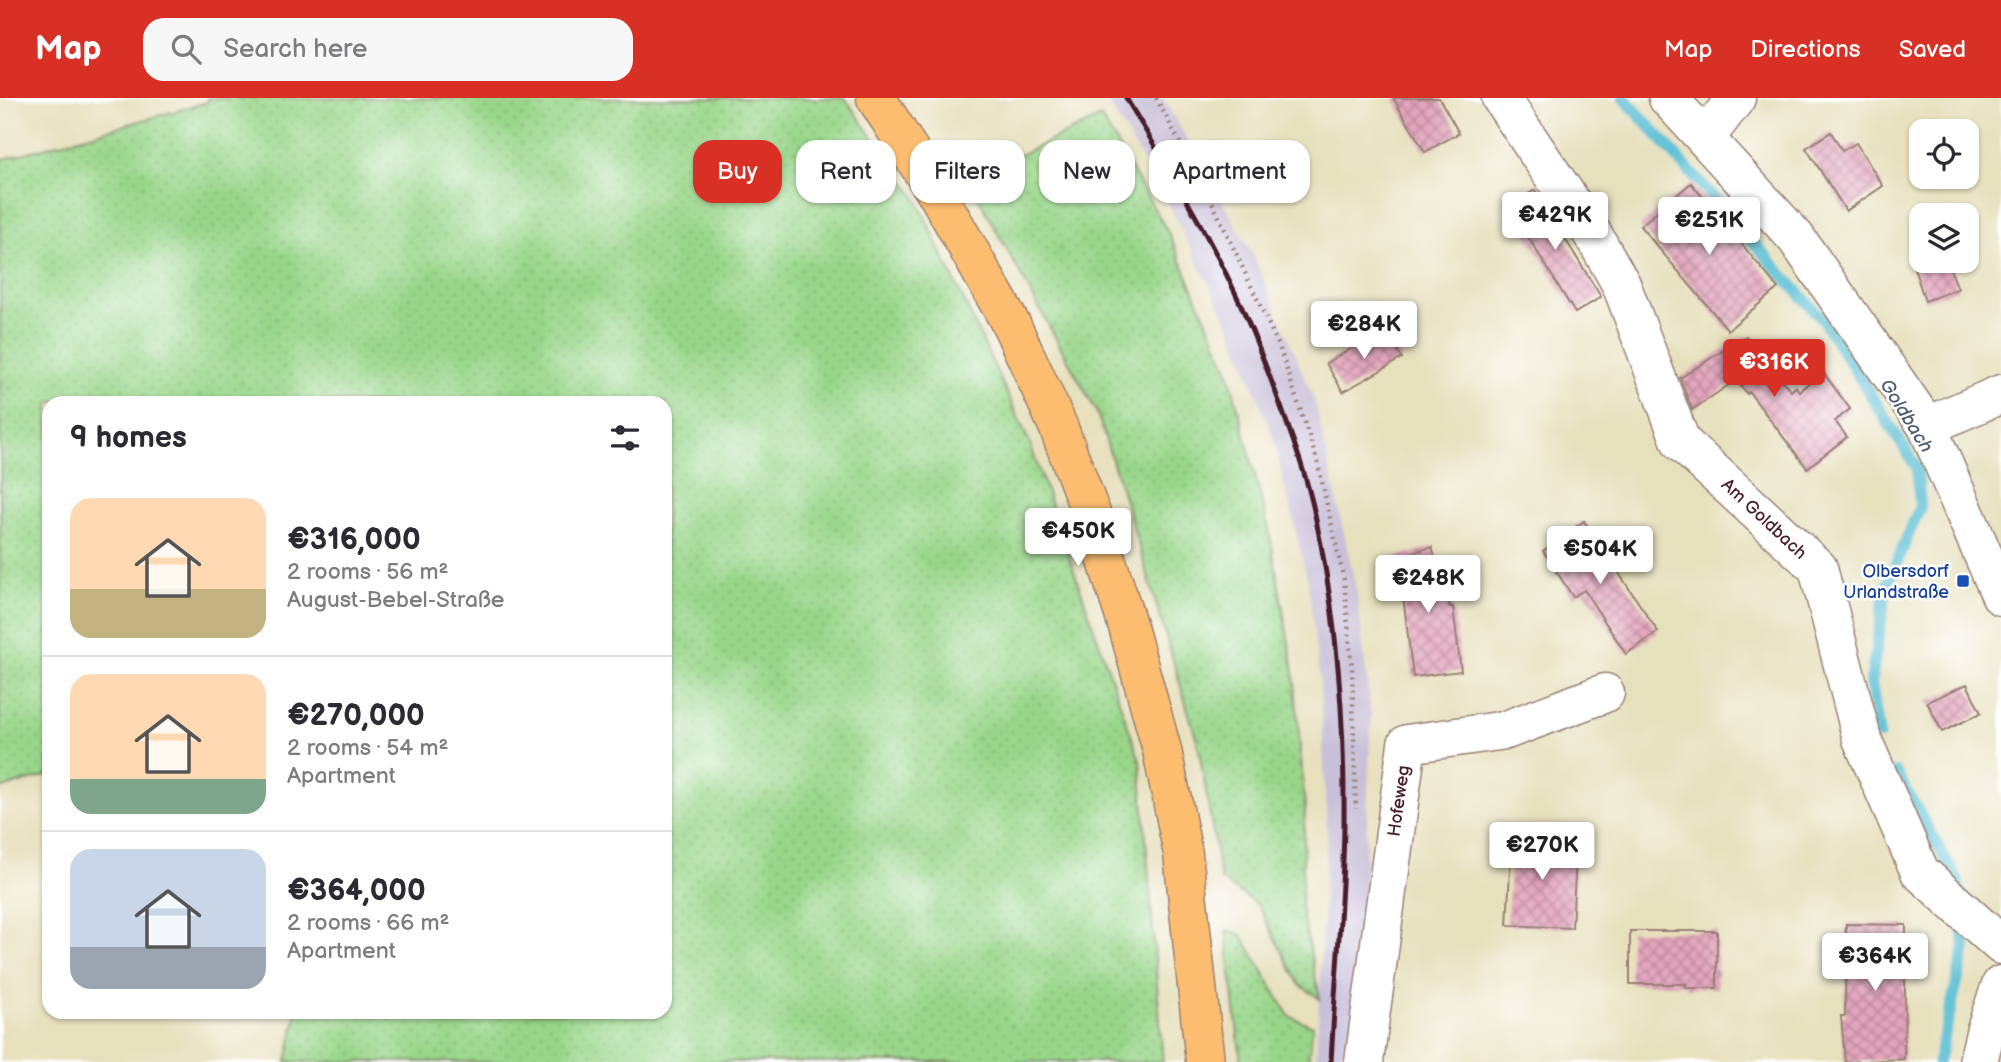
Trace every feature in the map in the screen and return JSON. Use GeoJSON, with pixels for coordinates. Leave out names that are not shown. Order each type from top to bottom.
{"type":"FeatureCollection","features":[{"type":"Feature","properties":{"kind":"main road"},"geometry":{"type":"LineString","coordinates":[[876,98],[939,197],[1012,326],[1059,426],[1095,524],[1128,627],[1162,750],[1183,854],[1205,1062]]}},
{"type":"Feature","properties":{"kind":"street","name":"Am Goldbach"},"geometry":{"type":"LineString","coordinates":[[1501,98],[1595,238],[1621,284],[1681,442],[1818,568],[1862,739],[1920,872],[2001,945]]}},
{"type":"Feature","properties":{"kind":"street"},"geometry":{"type":"LineString","coordinates":[[1668,98],[1796,238],[1927,426],[2001,596]]}},
{"type":"Feature","properties":{"kind":"street"},"geometry":{"type":"LineString","coordinates":[[1705,138],[1736,98]]}},
{"type":"Feature","properties":{"kind":"street"},"geometry":{"type":"LineString","coordinates":[[1927,426],[2001,394]]}},
{"type":"Feature","properties":{"kind":"street","name":"Hofeweg"},"geometry":{"type":"LineString","coordinates":[[1364,1062],[1407,744],[1506,730],[1605,693]]}},
{"type":"Feature","properties":{"kind":"street"},"geometry":{"type":"LineString","coordinates":[[1978,1062],[2001,985]]}},
{"type":"Feature","properties":{"kind":"path"},"geometry":{"type":"LineString","coordinates":[[1156,98],[1213,204],[1279,346],[1317,460],[1344,580],[1352,669],[1356,821]]}},
{"type":"Feature","properties":{"kind":"shaded area"},"geometry":{"type":"Polygon","coordinates":[[[1105,98],[1163,98],[1187,140],[1149,140],[1149,170],[1135,147],[1135,140],[1131,140],[1105,98]]]}},
{"type":"Feature","properties":{"kind":"shaded area"},"geometry":{"type":"Polygon","coordinates":[[[1168,203],[1223,203],[1253,255],[1315,401],[1357,593],[1371,715],[1358,1062],[1316,1062],[1327,831],[1320,681],[1308,582],[1273,436],[1231,328],[1168,203]]]}},
{"type":"Feature","properties":{"kind":"green space"},"geometry":{"type":"Polygon","coordinates":[[[207,98],[845,98],[875,140],[796,140],[796,203],[896,203],[896,170],[910,190],[910,203],[918,203],[1029,441],[1140,761],[1163,1062],[287,1062],[296,1019],[672,1019],[672,396],[42,396],[42,777],[0,789],[0,160],[208,102],[207,98]]]}},
{"type":"Feature","properties":{"kind":"green space"},"geometry":{"type":"Polygon","coordinates":[[[1101,117],[1114,140],[1052,140],[1101,117]]]}},
{"type":"Feature","properties":{"kind":"green space"},"geometry":{"type":"Polygon","coordinates":[[[1039,146],[1039,203],[1135,203],[1135,176],[1169,234],[1228,369],[1269,530],[1294,672],[1305,809],[1301,908],[1320,999],[1299,984],[1258,905],[1221,880],[1198,744],[1097,413],[981,203],[1025,203],[1025,152],[1039,146]]]}},
{"type":"Feature","properties":{"kind":"green space"},"geometry":{"type":"Polygon","coordinates":[[[1226,930],[1241,934],[1289,1016],[1313,1026],[1308,1062],[1241,1062],[1226,930]]]}},
{"type":"Feature","properties":{"kind":"building"},"geometry":{"type":"Polygon","coordinates":[[[1393,98],[1439,98],[1459,133],[1425,152],[1393,98]]]}},
{"type":"Feature","properties":{"kind":"building"},"geometry":{"type":"Polygon","coordinates":[[[1831,132],[1842,151],[1856,143],[1883,186],[1846,211],[1806,148],[1831,132]]]}},
{"type":"Feature","properties":{"kind":"building"},"geometry":{"type":"Polygon","coordinates":[[[1691,183],[1778,288],[1728,330],[1640,226],[1691,183]]]}},
{"type":"Feature","properties":{"kind":"building"},"geometry":{"type":"Polygon","coordinates":[[[1535,190],[1601,297],[1575,313],[1509,206],[1535,190]]]}},
{"type":"Feature","properties":{"kind":"building"},"geometry":{"type":"Polygon","coordinates":[[[1916,273],[1952,273],[1958,289],[1925,301],[1916,273]]]}},
{"type":"Feature","properties":{"kind":"building"},"geometry":{"type":"Polygon","coordinates":[[[1386,329],[1402,358],[1343,392],[1326,363],[1386,329]]]}},
{"type":"Feature","properties":{"kind":"building"},"geometry":{"type":"Polygon","coordinates":[[[1746,336],[1791,391],[1796,387],[1799,391],[1823,372],[1850,409],[1835,421],[1847,437],[1807,468],[1749,392],[1747,394],[1736,380],[1692,410],[1680,378],[1746,336]]]}},
{"type":"Feature","properties":{"kind":"building"},"geometry":{"type":"Polygon","coordinates":[[[1584,521],[1658,632],[1626,654],[1584,590],[1573,597],[1543,551],[1584,521]]]}},
{"type":"Feature","properties":{"kind":"building"},"geometry":{"type":"Polygon","coordinates":[[[1432,547],[1450,607],[1453,607],[1461,671],[1413,677],[1402,588],[1393,558],[1432,547]]]}},
{"type":"Feature","properties":{"kind":"building"},"geometry":{"type":"Polygon","coordinates":[[[1967,684],[1981,713],[1942,732],[1927,702],[1967,684]]]}},
{"type":"Feature","properties":{"kind":"building"},"geometry":{"type":"Polygon","coordinates":[[[1512,835],[1577,839],[1572,928],[1507,925],[1512,835]]]}},
{"type":"Feature","properties":{"kind":"building"},"geometry":{"type":"Polygon","coordinates":[[[1846,924],[1906,925],[1904,1059],[1845,1062],[1841,1016],[1845,1016],[1846,924]]]}},
{"type":"Feature","properties":{"kind":"building"},"geometry":{"type":"Polygon","coordinates":[[[1630,931],[1717,931],[1717,988],[1686,988],[1686,984],[1630,984],[1630,931]]]}},
{"type":"Feature","properties":{"kind":"waterway","name":"Goldbach"},"geometry":{"type":"LineString","coordinates":[[1624,98],[1823,320],[1917,468],[1920,507],[1886,588],[1871,682],[1879,735]]}},
{"type":"Feature","properties":{"kind":"waterway","name":"Goldbach"},"geometry":{"type":"LineString","coordinates":[[1896,773],[1958,881],[1959,893]]}},
{"type":"Feature","properties":{"kind":"waterway","name":"Goldbach"},"geometry":{"type":"LineString","coordinates":[[1938,1062],[1965,948],[1963,921]]}},
{"type":"Feature","properties":{"kind":"railway"},"geometry":{"type":"LineString","coordinates":[[1126,98],[1195,214],[1239,301],[1290,431],[1315,515],[1334,630],[1343,747],[1341,914],[1331,1062]]}},
{"type":"Feature","properties":{"kind":"place","name":"Olbersdorf Urlandstraße"},"geometry":{"type":"Point","coordinates":[1963,581]}}]}
